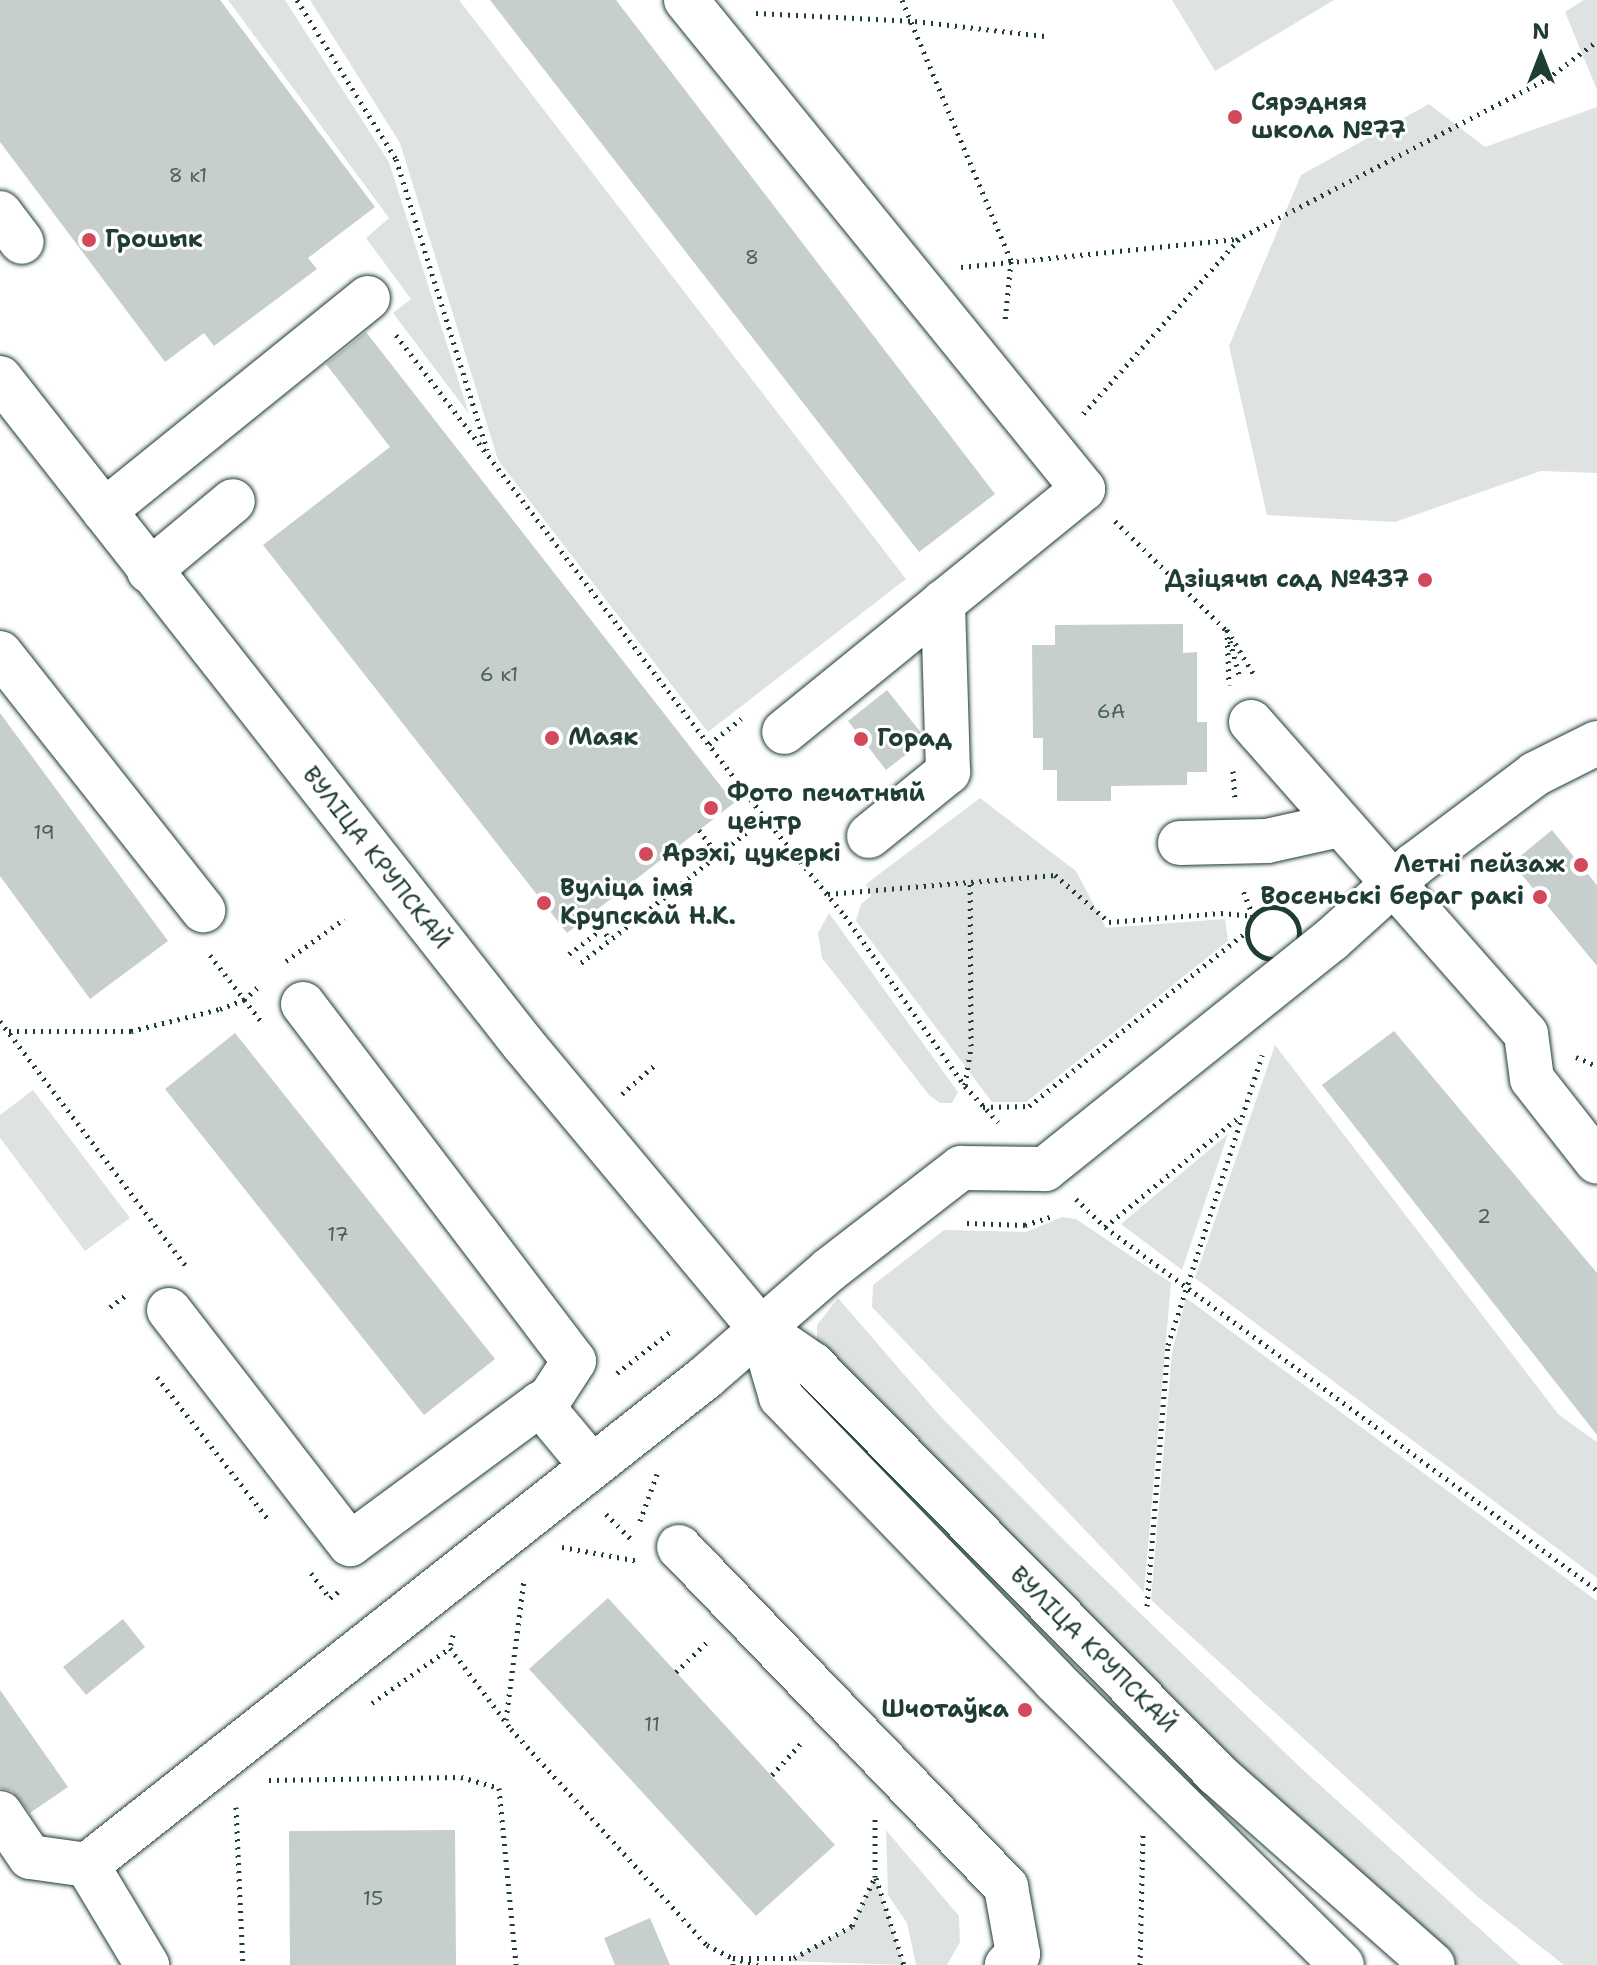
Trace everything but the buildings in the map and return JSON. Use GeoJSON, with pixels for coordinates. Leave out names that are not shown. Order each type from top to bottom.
{"type":"FeatureCollection","features":[{"type":"Feature","properties":{"kind":"street"},"geometry":{"type":"LineString","coordinates":[[689,5],[1083,489],[784,732]]}},
{"type":"Feature","properties":{"kind":"street"},"geometry":{"type":"LineString","coordinates":[[104,511],[368,298]]}},
{"type":"Feature","properties":{"kind":"street","name":"ВУЛІЦА КРУПСКАЙ"},"geometry":{"type":"LineString","coordinates":[[0,378],[524,1045],[761,1329],[812,1364],[1217,1774],[1433,1965]]}},
{"type":"Feature","properties":{"kind":"street"},"geometry":{"type":"LineString","coordinates":[[149,571],[233,501]]}},
{"type":"Feature","properties":{"kind":"street"},"geometry":{"type":"LineString","coordinates":[[869,836],[948,772],[943,602]]}},
{"type":"Feature","properties":{"kind":"street"},"geometry":{"type":"LineString","coordinates":[[0,653],[203,910]]}},
{"type":"Feature","properties":{"kind":"street"},"geometry":{"type":"LineString","coordinates":[[1251,722],[1526,1034],[1532,1079],[1597,1162]]}},
{"type":"Feature","properties":{"kind":"street"},"geometry":{"type":"LineString","coordinates":[[0,1813],[30,1857],[87,1865],[961,1168],[1045,1169],[1331,940],[1391,884],[1535,774],[1597,743]]}},
{"type":"Feature","properties":{"kind":"street"},"geometry":{"type":"LineString","coordinates":[[1180,843],[1267,841],[1339,825]]}},
{"type":"Feature","properties":{"kind":"street"},"geometry":{"type":"LineString","coordinates":[[183,1296],[350,1544],[550,1398],[574,1361],[303,1004]]}},
{"type":"Feature","properties":{"kind":"street","name":"ВУЛІЦА КРУПСКАЙ"},"geometry":{"type":"LineString","coordinates":[[761,1329],[781,1397],[1054,1680],[1342,1965]]}},
{"type":"Feature","properties":{"kind":"street"},"geometry":{"type":"LineString","coordinates":[[540,1404],[590,1464]]}},
{"type":"Feature","properties":{"kind":"street"},"geometry":{"type":"LineString","coordinates":[[657,1561],[1006,1887],[1018,1954],[1007,1965]]}},
{"type":"Feature","properties":{"kind":"street"},"geometry":{"type":"LineString","coordinates":[[87,1865],[147,1965]]}},
{"type":"Feature","properties":{"kind":"path"},"geometry":{"type":"LineString","coordinates":[[297,0],[396,159],[489,455]]}},
{"type":"Feature","properties":{"kind":"path"},"geometry":{"type":"LineString","coordinates":[[902,0],[915,21],[1011,261],[999,386]]}},
{"type":"Feature","properties":{"kind":"path"},"geometry":{"type":"LineString","coordinates":[[689,5],[915,21],[1045,36]]}},
{"type":"Feature","properties":{"kind":"path"},"geometry":{"type":"LineString","coordinates":[[1052,450],[1235,240],[1547,79],[1597,41]]}},
{"type":"Feature","properties":{"kind":"path"},"geometry":{"type":"LineString","coordinates":[[907,273],[1235,240]]}},
{"type":"Feature","properties":{"kind":"path"},"geometry":{"type":"LineString","coordinates":[[368,298],[765,818],[827,894],[982,1107],[1105,1227],[1185,1283],[1597,1590]]}},
{"type":"Feature","properties":{"kind":"path"},"geometry":{"type":"LineString","coordinates":[[1083,489],[1227,629],[1251,722]]}},
{"type":"Feature","properties":{"kind":"path"},"geometry":{"type":"LineString","coordinates":[[578,965],[765,818]]}},
{"type":"Feature","properties":{"kind":"path"},"geometry":{"type":"LineString","coordinates":[[699,830],[718,855]]}},
{"type":"Feature","properties":{"kind":"path"},"geometry":{"type":"LineString","coordinates":[[827,894],[1055,875],[1109,922],[1221,913],[1253,916]]}},
{"type":"Feature","properties":{"kind":"path"},"geometry":{"type":"LineString","coordinates":[[965,1086],[971,1046],[970,881]]}},
{"type":"Feature","properties":{"kind":"path"},"geometry":{"type":"LineString","coordinates":[[592,914],[610,940]]}},
{"type":"Feature","properties":{"kind":"path"},"geometry":{"type":"LineString","coordinates":[[312,938],[344,919]]}},
{"type":"Feature","properties":{"kind":"path"},"geometry":{"type":"LineString","coordinates":[[569,954],[602,929]]}},
{"type":"Feature","properties":{"kind":"path"},"geometry":{"type":"LineString","coordinates":[[982,1107],[1029,1106],[1246,932]]}},
{"type":"Feature","properties":{"kind":"path"},"geometry":{"type":"LineString","coordinates":[[8,1031],[131,1031],[244,1000],[264,1025]]}},
{"type":"Feature","properties":{"kind":"path"},"geometry":{"type":"LineString","coordinates":[[0,1021],[183,1296]]}},
{"type":"Feature","properties":{"kind":"path"},"geometry":{"type":"LineString","coordinates":[[1147,1606],[1168,1345],[1185,1283],[1265,1044]]}},
{"type":"Feature","properties":{"kind":"path"},"geometry":{"type":"LineString","coordinates":[[1105,1227],[1241,1115]]}},
{"type":"Feature","properties":{"kind":"path"},"geometry":{"type":"LineString","coordinates":[[962,1223],[1025,1225],[1083,1206]]}},
{"type":"Feature","properties":{"kind":"path"},"geometry":{"type":"LineString","coordinates":[[633,1541],[660,1466]]}},
{"type":"Feature","properties":{"kind":"path"},"geometry":{"type":"LineString","coordinates":[[600,1508],[657,1561]]}},
{"type":"Feature","properties":{"kind":"path"},"geometry":{"type":"LineString","coordinates":[[563,1536],[551,1545],[657,1561]]}},
{"type":"Feature","properties":{"kind":"path"},"geometry":{"type":"LineString","coordinates":[[506,1721],[525,1567],[514,1576]]}},
{"type":"Feature","properties":{"kind":"path"},"geometry":{"type":"LineString","coordinates":[[456,1623],[450,1648],[506,1721],[707,1945],[733,1962],[758,1965]]}},
{"type":"Feature","properties":{"kind":"path"},"geometry":{"type":"LineString","coordinates":[[701,1627],[722,1648]]}},
{"type":"Feature","properties":{"kind":"path"},"geometry":{"type":"LineString","coordinates":[[676,1672],[711,1637]]}},
{"type":"Feature","properties":{"kind":"path"},"geometry":{"type":"LineString","coordinates":[[797,1726],[817,1747]]}},
{"type":"Feature","properties":{"kind":"path"},"geometry":{"type":"LineString","coordinates":[[772,1775],[807,1737]]}},
{"type":"Feature","properties":{"kind":"path"},"geometry":{"type":"LineString","coordinates":[[264,1780],[461,1777],[499,1788],[516,1965]]}},
{"type":"Feature","properties":{"kind":"path"},"geometry":{"type":"LineString","coordinates":[[236,1801],[243,1965]]}},
{"type":"Feature","properties":{"kind":"path"},"geometry":{"type":"LineString","coordinates":[[874,1807],[875,1877],[904,1965]]}},
{"type":"Feature","properties":{"kind":"path"},"geometry":{"type":"LineString","coordinates":[[1140,1965],[1143,1833]]}},
{"type":"Feature","properties":{"kind":"path"},"geometry":{"type":"LineString","coordinates":[[733,1962],[794,1958],[852,1926],[875,1877]]}},
{"type":"Feature","properties":{"kind":"shaded area"},"geometry":{"type":"Polygon","coordinates":[[[228,0],[285,0],[389,162],[469,414],[393,313],[411,299],[366,238],[389,218],[228,0]]]}},
{"type":"Feature","properties":{"kind":"shaded area"},"geometry":{"type":"Polygon","coordinates":[[[310,0],[459,0],[906,579],[708,732],[498,460],[400,143],[310,0]]]}},
{"type":"Feature","properties":{"kind":"shaded area"},"geometry":{"type":"Polygon","coordinates":[[[1172,0],[1334,0],[1215,71],[1172,0]]]}},
{"type":"Feature","properties":{"kind":"shaded area"},"geometry":{"type":"Polygon","coordinates":[[[1584,0],[1597,0],[1597,90],[1565,12],[1584,0]]]}},
{"type":"Feature","properties":{"kind":"shaded area"},"geometry":{"type":"Polygon","coordinates":[[[1429,104],[1485,147],[1597,107],[1597,473],[1541,471],[1395,522],[1267,515],[1229,346],[1301,175],[1429,104]]]}},
{"type":"Feature","properties":{"kind":"shaded area"},"geometry":{"type":"Polygon","coordinates":[[[980,798],[1076,871],[1106,928],[1225,919],[1228,941],[1026,1102],[992,1102],[856,921],[861,904],[871,896],[866,884],[980,798]]]}},
{"type":"Feature","properties":{"kind":"shaded area"},"geometry":{"type":"Polygon","coordinates":[[[829,913],[958,1092],[952,1103],[940,1103],[929,1095],[822,958],[818,933],[829,913]]]}},
{"type":"Feature","properties":{"kind":"shaded area"},"geometry":{"type":"Polygon","coordinates":[[[1275,1045],[1559,1415],[1597,1442],[1597,1578],[1195,1278],[1275,1045]]]}},
{"type":"Feature","properties":{"kind":"shaded area"},"geometry":{"type":"Polygon","coordinates":[[[33,1090],[130,1218],[85,1251],[0,1138],[0,1115],[33,1090]]]}},
{"type":"Feature","properties":{"kind":"shaded area"},"geometry":{"type":"Polygon","coordinates":[[[1228,1134],[1182,1270],[1121,1224],[1228,1134]]]}},
{"type":"Feature","properties":{"kind":"shaded area"},"geometry":{"type":"Polygon","coordinates":[[[1062,1217],[1076,1219],[1171,1283],[1144,1592],[872,1307],[873,1285],[944,1230],[1026,1232],[1062,1217]]]}},
{"type":"Feature","properties":{"kind":"shaded area"},"geometry":{"type":"Polygon","coordinates":[[[838,1298],[940,1416],[1066,1542],[1301,1768],[1520,1965],[1455,1965],[1271,1799],[817,1341],[817,1325],[838,1298]]]}},
{"type":"Feature","properties":{"kind":"shaded area"},"geometry":{"type":"Polygon","coordinates":[[[1186,1298],[1597,1601],[1597,1965],[1564,1965],[1479,1898],[1151,1600],[1172,1352],[1186,1298]]]}},
{"type":"Feature","properties":{"kind":"shaded area"},"geometry":{"type":"Polygon","coordinates":[[[886,1830],[959,1916],[960,1942],[947,1965],[916,1965],[907,1923],[888,1895],[886,1830]]]}},
{"type":"Feature","properties":{"kind":"shaded area"},"geometry":{"type":"Polygon","coordinates":[[[875,1877],[904,1965],[788,1961],[852,1926],[875,1877]]]}},
{"type":"Feature","properties":{"kind":"place","name":"Сярэдняя школа №77"},"geometry":{"type":"Point","coordinates":[1235,117]}},
{"type":"Feature","properties":{"kind":"place","name":"Грошык"},"geometry":{"type":"Point","coordinates":[89,240]}},
{"type":"Feature","properties":{"kind":"place","name":"Дзіцячы сад №437"},"geometry":{"type":"Point","coordinates":[1425,580]}},
{"type":"Feature","properties":{"kind":"place","name":"Маяк"},"geometry":{"type":"Point","coordinates":[552,738]}},
{"type":"Feature","properties":{"kind":"place","name":"Горад"},"geometry":{"type":"Point","coordinates":[861,739]}},
{"type":"Feature","properties":{"kind":"place","name":"Фото печатный центр"},"geometry":{"type":"Point","coordinates":[711,808]}},
{"type":"Feature","properties":{"kind":"place","name":"Арэхі, цукеркі"},"geometry":{"type":"Point","coordinates":[646,854]}},
{"type":"Feature","properties":{"kind":"place","name":"Летні пейзаж"},"geometry":{"type":"Point","coordinates":[1581,865]}},
{"type":"Feature","properties":{"kind":"place","name":"Восеньскі бераг ракі"},"geometry":{"type":"Point","coordinates":[1540,897]}},
{"type":"Feature","properties":{"kind":"place","name":"Вуліца імя Крупскай Н.К."},"geometry":{"type":"Point","coordinates":[544,903]}},
{"type":"Feature","properties":{"kind":"place","name":"Шчотаўка"},"geometry":{"type":"Point","coordinates":[1025,1710]}}]}
